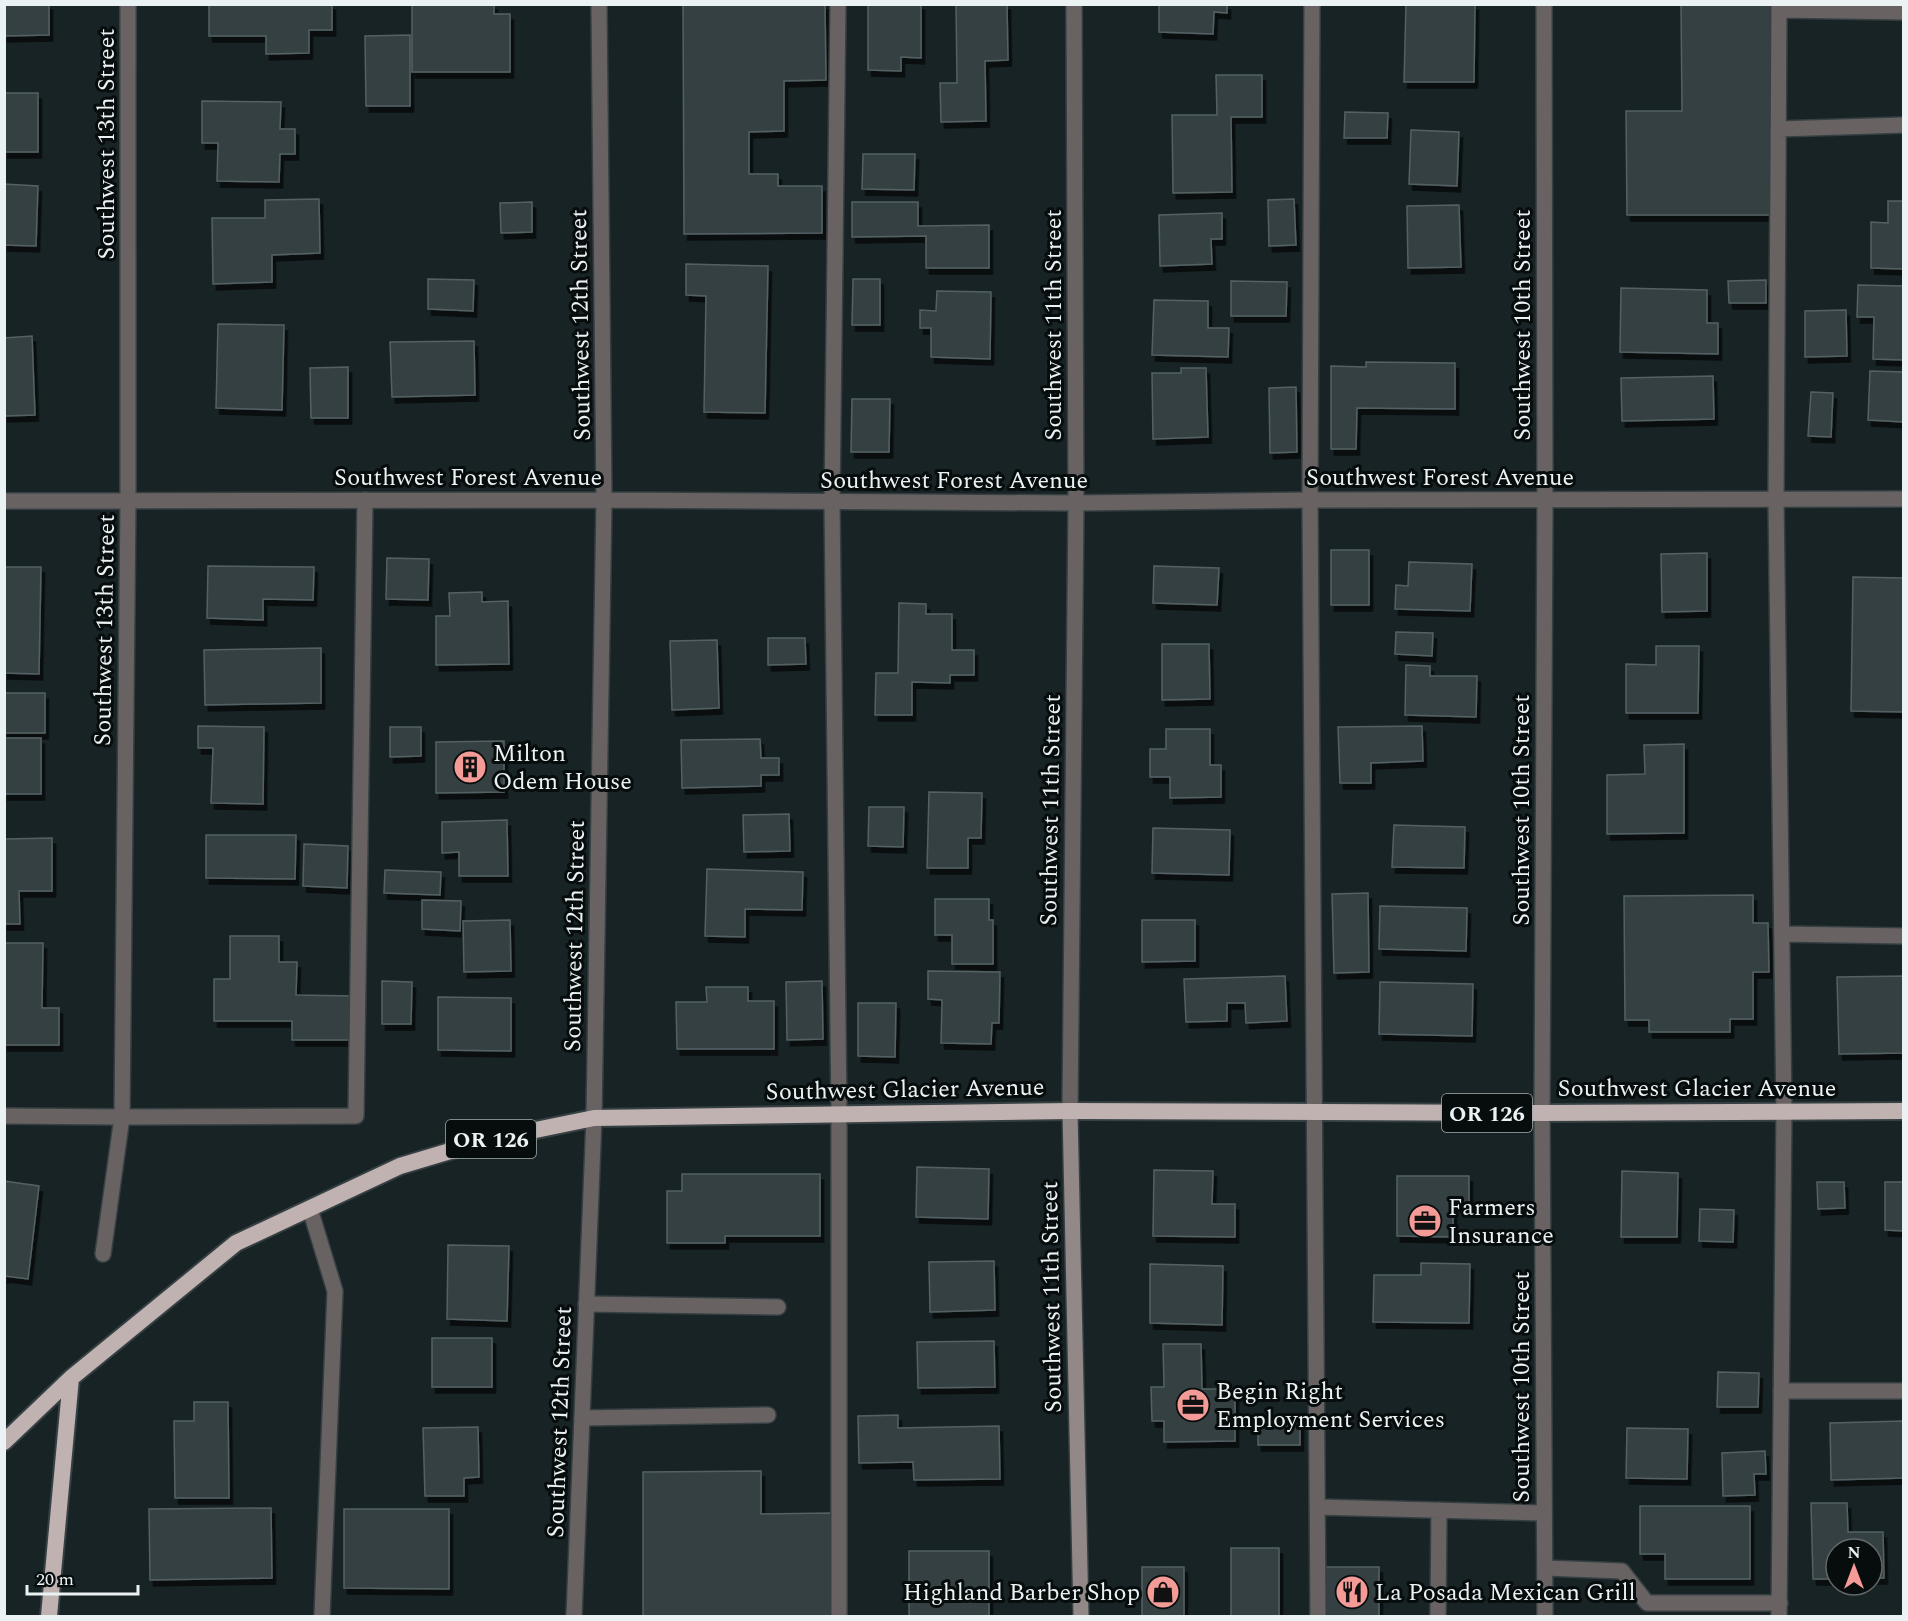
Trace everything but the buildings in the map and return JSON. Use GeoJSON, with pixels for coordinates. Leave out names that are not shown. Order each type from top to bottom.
{"type":"FeatureCollection","features":[{"type":"Feature","properties":{"kind":"highway","name":"Southwest Glacier Avenue"},"geometry":{"type":"LineString","coordinates":[[4,1442],[71,1378],[236,1243],[400,1166],[487,1140],[594,1118],[1070,1111],[1542,1113],[1904,1111]]}},
{"type":"Feature","properties":{"kind":"highway"},"geometry":{"type":"LineString","coordinates":[[49,1617],[71,1378]]}},
{"type":"Feature","properties":{"kind":"main road","name":"Southwest 11th Street"},"geometry":{"type":"LineString","coordinates":[[1070,1111],[1082,1617]]}},
{"type":"Feature","properties":{"kind":"street","name":"Southwest 13th Street"},"geometry":{"type":"LineString","coordinates":[[103,1254],[122,1117],[128,500],[128,4]]}},
{"type":"Feature","properties":{"kind":"street","name":"Southwest 12th Street"},"geometry":{"type":"LineString","coordinates":[[574,1617],[594,1118],[604,500],[599,4]]}},
{"type":"Feature","properties":{"kind":"street"},"geometry":{"type":"LineString","coordinates":[[838,4],[832,502],[839,1114],[839,1617]]}},
{"type":"Feature","properties":{"kind":"street","name":"Southwest 11th Street"},"geometry":{"type":"LineString","coordinates":[[1070,1111],[1076,503],[1074,4]]}},
{"type":"Feature","properties":{"kind":"street"},"geometry":{"type":"LineString","coordinates":[[1312,4],[1310,500],[1318,1617]]}},
{"type":"Feature","properties":{"kind":"street","name":"Southwest 10th Street"},"geometry":{"type":"LineString","coordinates":[[1544,4],[1545,500],[1542,1113],[1545,1617]]}},
{"type":"Feature","properties":{"kind":"street"},"geometry":{"type":"LineString","coordinates":[[1545,1568],[1622,1571],[1647,1603],[1780,1610],[1784,1112],[1776,499],[1779,7],[1904,12]]}},
{"type":"Feature","properties":{"kind":"street"},"geometry":{"type":"LineString","coordinates":[[1778,129],[1904,125]]}},
{"type":"Feature","properties":{"kind":"street","name":"Southwest Forest Avenue"},"geometry":{"type":"LineString","coordinates":[[4,501],[604,500],[1076,503],[1310,500],[1904,499]]}},
{"type":"Feature","properties":{"kind":"street"},"geometry":{"type":"LineString","coordinates":[[4,1116],[356,1116],[365,500]]}},
{"type":"Feature","properties":{"kind":"street"},"geometry":{"type":"LineString","coordinates":[[1782,934],[1904,936]]}},
{"type":"Feature","properties":{"kind":"street"},"geometry":{"type":"LineString","coordinates":[[310,1209],[335,1291],[322,1617]]}},
{"type":"Feature","properties":{"kind":"street"},"geometry":{"type":"LineString","coordinates":[[586,1304],[778,1307]]}},
{"type":"Feature","properties":{"kind":"street"},"geometry":{"type":"LineString","coordinates":[[1781,1391],[1904,1391]]}},
{"type":"Feature","properties":{"kind":"street"},"geometry":{"type":"LineString","coordinates":[[582,1418],[768,1414]]}},
{"type":"Feature","properties":{"kind":"street"},"geometry":{"type":"LineString","coordinates":[[1317,1507],[1544,1513]]}},
{"type":"Feature","properties":{"kind":"street"},"geometry":{"type":"LineString","coordinates":[[1438,1617],[1439,1510]]}},
{"type":"Feature","properties":{"kind":"place","name":"Milton Odem House"},"geometry":{"type":"Point","coordinates":[470,767]}},
{"type":"Feature","properties":{"kind":"place","name":"Farmers Insurance"},"geometry":{"type":"Point","coordinates":[1425,1221]}},
{"type":"Feature","properties":{"kind":"place","name":"Begin Right Employment Services"},"geometry":{"type":"Point","coordinates":[1193,1405]}},
{"type":"Feature","properties":{"kind":"place","name":"Highland Barber Shop"},"geometry":{"type":"Point","coordinates":[1163,1592]}},
{"type":"Feature","properties":{"kind":"place","name":"La Posada Mexican Grill"},"geometry":{"type":"Point","coordinates":[1352,1592]}}]}
